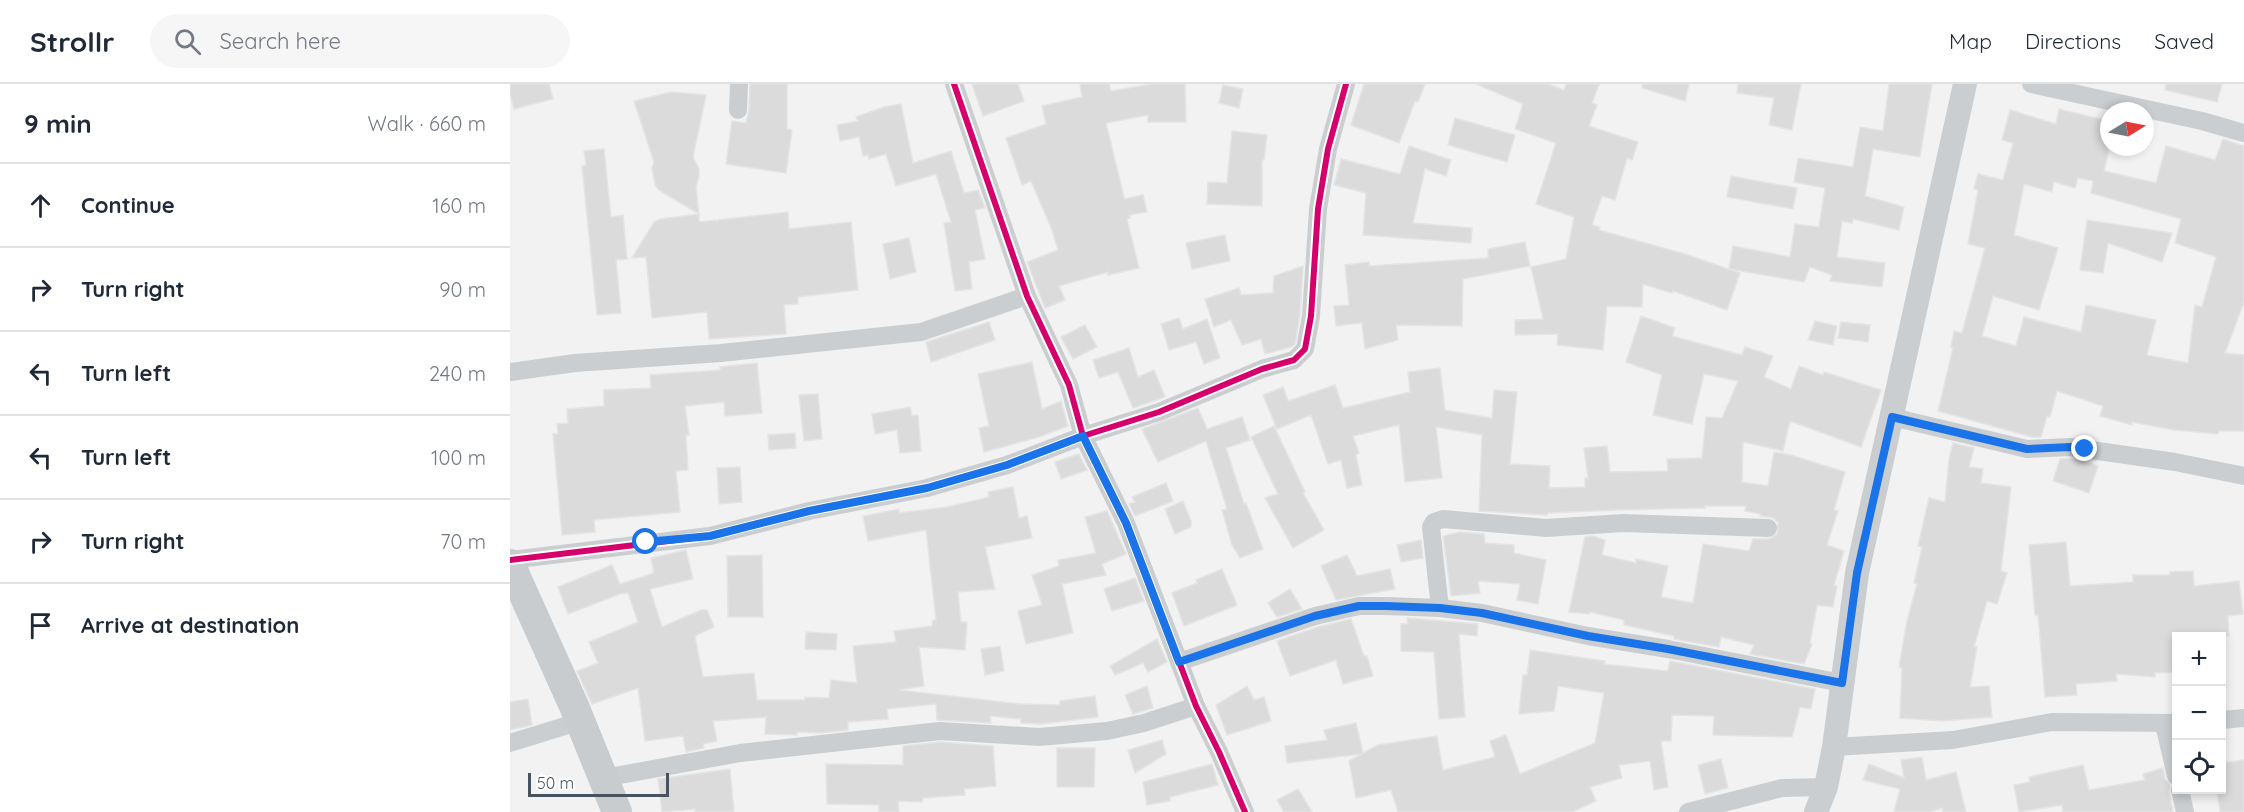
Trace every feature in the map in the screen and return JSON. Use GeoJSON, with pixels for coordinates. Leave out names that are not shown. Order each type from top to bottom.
{"type":"FeatureCollection","features":[{"type":"Feature","properties":{"kind":"main road"},"geometry":{"type":"LineString","coordinates":[[510,562],[617,812]]}},
{"type":"Feature","properties":{"kind":"main road"},"geometry":{"type":"LineString","coordinates":[[510,583],[601,812]]}},
{"type":"Feature","properties":{"kind":"street"},"geometry":{"type":"LineString","coordinates":[[738,110],[739,84]]}},
{"type":"Feature","properties":{"kind":"street"},"geometry":{"type":"LineString","coordinates":[[954,84],[1027,296],[1069,385],[1083,436],[1126,523],[1196,706],[1245,812]]}},
{"type":"Feature","properties":{"kind":"street"},"geometry":{"type":"LineString","coordinates":[[510,562],[710,536],[809,511],[927,488],[1007,465],[1083,436],[1159,412],[1262,369],[1294,360],[1305,349],[1311,316],[1318,209],[1328,149],[1346,84]]}},
{"type":"Feature","properties":{"kind":"street"},"geometry":{"type":"LineString","coordinates":[[1816,812],[1826,788],[1834,747],[1857,573],[1965,84]]}},
{"type":"Feature","properties":{"kind":"street"},"geometry":{"type":"LineString","coordinates":[[2031,84],[2202,121],[2244,133]]}},
{"type":"Feature","properties":{"kind":"street"},"geometry":{"type":"LineString","coordinates":[[510,372],[575,363],[721,353],[921,332],[1027,296]]}},
{"type":"Feature","properties":{"kind":"street"},"geometry":{"type":"LineString","coordinates":[[1892,417],[2027,449],[2070,447],[2175,462],[2244,476]]}},
{"type":"Feature","properties":{"kind":"street"},"geometry":{"type":"LineString","coordinates":[[1440,608],[1431,527],[1434,522],[1443,519],[1546,528],[1623,523],[1768,528]]}},
{"type":"Feature","properties":{"kind":"street"},"geometry":{"type":"LineString","coordinates":[[1179,662],[1315,616],[1359,606],[1440,608],[1482,613],[1588,636],[1842,683]]}},
{"type":"Feature","properties":{"kind":"street"},"geometry":{"type":"LineString","coordinates":[[604,778],[740,753],[940,731],[1039,737],[1107,730],[1144,723],[1196,706]]}},
{"type":"Feature","properties":{"kind":"street"},"geometry":{"type":"LineString","coordinates":[[2226,720],[2244,718]]}},
{"type":"Feature","properties":{"kind":"street"},"geometry":{"type":"LineString","coordinates":[[1834,747],[1953,740],[2052,722],[2170,723],[2172,741]]}},
{"type":"Feature","properties":{"kind":"street"},"geometry":{"type":"LineString","coordinates":[[510,743],[565,726]]}},
{"type":"Feature","properties":{"kind":"street"},"geometry":{"type":"LineString","coordinates":[[1688,812],[1782,788],[1826,788]]}},
{"type":"Feature","properties":{"kind":"street"},"geometry":{"type":"LineString","coordinates":[[2181,794],[2185,812]]}},
{"type":"Feature","properties":{"kind":"building"},"geometry":{"type":"Polygon","coordinates":[[[510,84],[549,84],[553,99],[514,109],[510,84]]]}},
{"type":"Feature","properties":{"kind":"building"},"geometry":{"type":"Polygon","coordinates":[[[750,84],[787,84],[787,129],[792,130],[786,173],[726,164],[732,121],[746,123],[750,84]]]}},
{"type":"Feature","properties":{"kind":"building"},"geometry":{"type":"Polygon","coordinates":[[[972,84],[1018,84],[1024,101],[983,116],[972,84]]]}},
{"type":"Feature","properties":{"kind":"building"},"geometry":{"type":"Polygon","coordinates":[[[1080,84],[1109,84],[1111,91],[1152,84],[1185,84],[1186,122],[1148,122],[1148,115],[1106,123],[1124,197],[1125,199],[1143,195],[1147,212],[1129,215],[1130,218],[1127,219],[1139,268],[1108,275],[1108,272],[1059,286],[1065,300],[1045,308],[1027,262],[1058,250],[1031,181],[1022,185],[1006,138],[1046,124],[1042,106],[1082,97],[1080,84]]]}},
{"type":"Feature","properties":{"kind":"building"},"geometry":{"type":"Polygon","coordinates":[[[1364,84],[1425,84],[1418,102],[1415,101],[1399,143],[1351,125],[1364,84]]]}},
{"type":"Feature","properties":{"kind":"building"},"geometry":{"type":"Polygon","coordinates":[[[1476,84],[1548,84],[1564,90],[1566,84],[1599,84],[1592,103],[1597,105],[1589,126],[1638,142],[1632,160],[1627,158],[1615,200],[1602,196],[1592,225],[1600,227],[1599,230],[1685,254],[1740,273],[1727,310],[1673,291],[1672,293],[1643,284],[1642,307],[1607,306],[1603,350],[1557,345],[1558,334],[1515,335],[1515,320],[1543,319],[1531,267],[1566,259],[1574,217],[1536,204],[1556,143],[1515,129],[1523,104],[1476,84]]]}},
{"type":"Feature","properties":{"kind":"building"},"geometry":{"type":"Polygon","coordinates":[[[1642,84],[1689,84],[1685,101],[1642,88],[1642,84]]]}},
{"type":"Feature","properties":{"kind":"building"},"geometry":{"type":"Polygon","coordinates":[[[1738,84],[1801,84],[1792,130],[1769,125],[1774,98],[1737,93],[1738,84]]]}},
{"type":"Feature","properties":{"kind":"building"},"geometry":{"type":"Polygon","coordinates":[[[1889,84],[1932,84],[1920,157],[1873,149],[1865,196],[1904,207],[1899,230],[1853,219],[1852,223],[1842,221],[1837,257],[1885,263],[1882,287],[1830,281],[1832,275],[1810,267],[1804,282],[1729,269],[1733,246],[1790,257],[1795,224],[1819,227],[1825,188],[1794,182],[1798,158],[1853,167],[1860,127],[1883,131],[1889,84]]]}},
{"type":"Feature","properties":{"kind":"building"},"geometry":{"type":"Polygon","coordinates":[[[2166,84],[2222,84],[2217,102],[2165,90],[2166,84]]]}},
{"type":"Feature","properties":{"kind":"building"},"geometry":{"type":"Polygon","coordinates":[[[1223,85],[1243,89],[1239,108],[1219,103],[1223,85]]]}},
{"type":"Feature","properties":{"kind":"building"},"geometry":{"type":"Polygon","coordinates":[[[671,92],[706,95],[693,157],[699,169],[696,187],[699,214],[660,191],[655,185],[652,168],[654,162],[634,101],[671,92]]]}},
{"type":"Feature","properties":{"kind":"building"},"geometry":{"type":"Polygon","coordinates":[[[901,104],[913,163],[951,151],[964,193],[978,190],[985,208],[975,210],[985,259],[969,262],[972,289],[955,291],[944,223],[951,222],[936,174],[896,186],[886,154],[869,159],[868,155],[863,156],[859,137],[840,141],[837,125],[858,121],[856,117],[884,107],[901,104]]]}},
{"type":"Feature","properties":{"kind":"building"},"geometry":{"type":"Polygon","coordinates":[[[2059,109],[2100,119],[2100,156],[2108,156],[2104,171],[2156,183],[2166,146],[2215,160],[2223,139],[2244,146],[2244,302],[2225,353],[2244,355],[2244,431],[2219,431],[2218,434],[2174,430],[2132,422],[2132,425],[2100,416],[2103,406],[2057,391],[2050,417],[2047,416],[2041,437],[2032,437],[1938,411],[1953,348],[1951,347],[1954,331],[1962,333],[1985,248],[1968,244],[1978,190],[1974,189],[1978,174],[2003,180],[2013,143],[2002,140],[2010,110],[2056,124],[2059,109]],[[2078,178],[2075,188],[2054,182],[2052,192],[2024,184],[2014,235],[2058,248],[2039,310],[1993,296],[1982,336],[2016,346],[2024,317],[2081,332],[2086,305],[2156,320],[2147,355],[2188,363],[2195,305],[2202,307],[2216,257],[2175,243],[2181,219],[2091,193],[2093,181],[2078,178]]]}},
{"type":"Feature","properties":{"kind":"building"},"geometry":{"type":"Polygon","coordinates":[[[1455,118],[1515,135],[1507,162],[1448,145],[1455,118]]]}},
{"type":"Feature","properties":{"kind":"building"},"geometry":{"type":"Polygon","coordinates":[[[1232,131],[1267,135],[1264,160],[1262,160],[1262,206],[1207,204],[1208,182],[1227,183],[1232,131]]]}},
{"type":"Feature","properties":{"kind":"building"},"geometry":{"type":"Polygon","coordinates":[[[1409,146],[1451,160],[1446,176],[1425,169],[1413,223],[1472,228],[1471,243],[1363,235],[1366,193],[1334,185],[1341,159],[1400,174],[1409,146]]]}},
{"type":"Feature","properties":{"kind":"building"},"geometry":{"type":"Polygon","coordinates":[[[604,149],[611,217],[623,215],[627,259],[616,260],[621,313],[597,315],[582,166],[586,165],[584,151],[604,149]]]}},
{"type":"Feature","properties":{"kind":"building"},"geometry":{"type":"Polygon","coordinates":[[[1731,176],[1797,188],[1793,209],[1727,197],[1731,176]]]}},
{"type":"Feature","properties":{"kind":"building"},"geometry":{"type":"Polygon","coordinates":[[[788,212],[789,229],[851,222],[858,290],[798,297],[798,304],[784,305],[786,334],[709,339],[707,312],[652,318],[646,257],[632,258],[654,222],[660,219],[699,214],[699,222],[717,220],[717,222],[718,220],[788,212]]]}},
{"type":"Feature","properties":{"kind":"building"},"geometry":{"type":"Polygon","coordinates":[[[2087,220],[2172,233],[2162,262],[2108,243],[2103,273],[2080,270],[2087,220]]]}},
{"type":"Feature","properties":{"kind":"building"},"geometry":{"type":"Polygon","coordinates":[[[1225,235],[1230,261],[1192,269],[1186,243],[1225,235]]]}},
{"type":"Feature","properties":{"kind":"building"},"geometry":{"type":"Polygon","coordinates":[[[909,238],[916,272],[890,279],[883,244],[909,238]]]}},
{"type":"Feature","properties":{"kind":"building"},"geometry":{"type":"Polygon","coordinates":[[[1525,242],[1530,266],[1463,279],[1462,326],[1396,325],[1398,340],[1365,349],[1362,323],[1336,326],[1334,306],[1349,305],[1345,265],[1369,262],[1369,266],[1488,258],[1488,249],[1525,242]]]}},
{"type":"Feature","properties":{"kind":"building"},"geometry":{"type":"Polygon","coordinates":[[[1303,266],[1300,315],[1295,344],[1291,347],[1265,354],[1261,339],[1242,345],[1231,320],[1214,327],[1205,299],[1239,288],[1241,295],[1273,293],[1274,276],[1303,266]]]}},
{"type":"Feature","properties":{"kind":"building"},"geometry":{"type":"Polygon","coordinates":[[[1641,316],[1675,328],[1672,336],[1742,355],[1745,347],[1773,356],[1764,377],[1791,389],[1799,366],[1823,375],[1824,372],[1881,390],[1861,447],[1790,421],[1783,451],[1743,442],[1742,482],[1768,486],[1774,452],[1845,472],[1834,510],[1838,511],[1827,545],[1844,551],[1834,585],[1837,586],[1833,607],[1817,605],[1810,643],[1812,644],[1804,664],[1750,654],[1754,645],[1721,637],[1719,647],[1674,639],[1674,636],[1624,625],[1624,620],[1590,612],[1589,614],[1569,612],[1585,537],[1593,536],[1605,540],[1602,555],[1636,563],[1636,559],[1668,566],[1661,597],[1693,603],[1703,544],[1749,551],[1753,539],[1768,539],[1777,534],[1778,523],[1773,518],[1745,511],[1746,506],[1548,513],[1547,515],[1479,511],[1482,435],[1436,427],[1442,478],[1405,482],[1399,425],[1353,436],[1359,453],[1356,455],[1362,485],[1347,488],[1341,460],[1328,464],[1311,415],[1277,429],[1263,395],[1283,387],[1288,401],[1335,385],[1343,408],[1410,392],[1408,372],[1440,368],[1445,410],[1492,418],[1494,390],[1517,392],[1510,464],[1550,466],[1549,488],[1585,487],[1585,478],[1588,478],[1584,448],[1607,446],[1610,472],[1668,471],[1667,459],[1702,458],[1706,417],[1722,418],[1738,381],[1704,374],[1692,424],[1653,415],[1662,375],[1626,362],[1641,316]]]}},
{"type":"Feature","properties":{"kind":"building"},"geometry":{"type":"Polygon","coordinates":[[[1179,318],[1183,329],[1207,319],[1220,358],[1204,364],[1196,342],[1169,350],[1161,324],[1179,318]]]}},
{"type":"Feature","properties":{"kind":"building"},"geometry":{"type":"Polygon","coordinates":[[[1815,321],[1837,326],[1833,345],[1808,340],[1815,321]]]}},
{"type":"Feature","properties":{"kind":"building"},"geometry":{"type":"Polygon","coordinates":[[[989,322],[995,340],[931,362],[926,342],[989,322]]]}},
{"type":"Feature","properties":{"kind":"building"},"geometry":{"type":"Polygon","coordinates":[[[1841,322],[1870,325],[1868,342],[1838,338],[1841,322]]]}},
{"type":"Feature","properties":{"kind":"building"},"geometry":{"type":"Polygon","coordinates":[[[1085,325],[1097,347],[1073,359],[1061,337],[1085,325]]]}},
{"type":"Feature","properties":{"kind":"building"},"geometry":{"type":"Polygon","coordinates":[[[1129,348],[1138,377],[1154,370],[1165,397],[1133,408],[1118,372],[1099,378],[1093,360],[1129,348]]]}},
{"type":"Feature","properties":{"kind":"building"},"geometry":{"type":"Polygon","coordinates":[[[1032,362],[1042,409],[1061,401],[1068,426],[1039,437],[984,452],[979,428],[989,426],[978,374],[1032,362]]]}},
{"type":"Feature","properties":{"kind":"building"},"geometry":{"type":"Polygon","coordinates":[[[757,363],[762,413],[725,416],[724,402],[685,406],[689,435],[686,435],[688,470],[676,471],[680,512],[594,520],[595,532],[562,535],[553,434],[558,434],[557,424],[568,423],[567,409],[604,406],[604,390],[651,388],[650,375],[721,370],[720,367],[757,363]]]}},
{"type":"Feature","properties":{"kind":"building"},"geometry":{"type":"Polygon","coordinates":[[[818,394],[822,439],[804,441],[799,395],[818,394]]]}},
{"type":"Feature","properties":{"kind":"building"},"geometry":{"type":"Polygon","coordinates":[[[910,407],[912,416],[918,415],[921,451],[900,453],[897,430],[875,434],[872,414],[910,407]]]}},
{"type":"Feature","properties":{"kind":"building"},"geometry":{"type":"Polygon","coordinates":[[[1198,408],[1207,429],[1242,417],[1250,440],[1226,448],[1244,504],[1246,503],[1263,549],[1240,558],[1232,545],[1222,510],[1227,509],[1206,441],[1158,462],[1142,429],[1198,408]]]}},
{"type":"Feature","properties":{"kind":"building"},"geometry":{"type":"Polygon","coordinates":[[[1274,426],[1305,492],[1303,493],[1324,530],[1293,548],[1265,498],[1278,494],[1251,437],[1274,426]]]}},
{"type":"Feature","properties":{"kind":"building"},"geometry":{"type":"Polygon","coordinates":[[[795,433],[796,448],[769,450],[768,435],[795,433]]]}},
{"type":"Feature","properties":{"kind":"building"},"geometry":{"type":"Polygon","coordinates":[[[1953,443],[1974,448],[1969,467],[1983,469],[1981,483],[2011,487],[2001,571],[2007,573],[1997,604],[1987,601],[1974,647],[1977,647],[1970,687],[1989,686],[1992,717],[1942,721],[1900,718],[1902,668],[1899,667],[1907,621],[1917,584],[1914,583],[1922,547],[1918,546],[1929,498],[1945,502],[1949,459],[1953,443]]]}},
{"type":"Feature","properties":{"kind":"building"},"geometry":{"type":"Polygon","coordinates":[[[1079,454],[1087,470],[1061,479],[1055,462],[1079,454]]]}},
{"type":"Feature","properties":{"kind":"building"},"geometry":{"type":"Polygon","coordinates":[[[2060,459],[2075,459],[2098,466],[2089,493],[2053,481],[2060,459]]]}},
{"type":"Feature","properties":{"kind":"building"},"geometry":{"type":"Polygon","coordinates":[[[740,467],[742,502],[719,504],[717,468],[740,467]]]}},
{"type":"Feature","properties":{"kind":"building"},"geometry":{"type":"Polygon","coordinates":[[[1166,483],[1173,501],[1135,516],[1129,504],[1135,502],[1132,497],[1166,483]]]}},
{"type":"Feature","properties":{"kind":"building"},"geometry":{"type":"Polygon","coordinates":[[[1013,487],[1019,518],[1027,516],[1032,538],[985,547],[995,589],[958,592],[961,622],[967,622],[965,650],[919,647],[924,686],[899,690],[1020,704],[1060,705],[1060,701],[1095,696],[1098,717],[1041,724],[1021,723],[1021,719],[990,716],[991,723],[937,720],[936,704],[887,709],[888,719],[848,722],[848,730],[821,733],[797,732],[797,735],[765,734],[766,717],[713,721],[717,741],[703,744],[704,748],[686,752],[683,736],[645,741],[638,688],[592,704],[577,671],[598,663],[589,642],[638,622],[628,593],[568,614],[558,587],[612,565],[620,584],[654,573],[651,558],[686,550],[693,579],[650,589],[662,627],[701,610],[707,610],[714,627],[695,636],[703,677],[754,673],[757,700],[829,698],[831,680],[857,683],[853,646],[896,642],[894,631],[932,626],[933,620],[936,620],[926,530],[868,541],[863,516],[899,509],[899,513],[947,507],[989,497],[988,492],[1013,487]]]}},
{"type":"Feature","properties":{"kind":"building"},"geometry":{"type":"Polygon","coordinates":[[[1183,501],[1191,527],[1175,534],[1165,509],[1183,501]]]}},
{"type":"Feature","properties":{"kind":"building"},"geometry":{"type":"Polygon","coordinates":[[[1107,511],[1126,554],[1102,564],[1106,575],[1062,584],[1073,633],[1026,644],[1018,611],[1042,605],[1032,575],[1059,566],[1058,560],[1096,553],[1085,517],[1107,511]]]}},
{"type":"Feature","properties":{"kind":"building"},"geometry":{"type":"Polygon","coordinates":[[[1460,532],[1484,534],[1485,543],[1514,545],[1514,553],[1546,560],[1538,604],[1517,600],[1520,584],[1478,581],[1480,593],[1451,596],[1443,536],[1460,532]]]}},
{"type":"Feature","properties":{"kind":"building"},"geometry":{"type":"Polygon","coordinates":[[[1421,540],[1423,558],[1401,562],[1397,545],[1421,540]]]}},
{"type":"Feature","properties":{"kind":"building"},"geometry":{"type":"Polygon","coordinates":[[[2066,542],[2070,586],[2133,582],[2133,575],[2170,575],[2170,572],[2193,571],[2194,586],[2239,581],[2243,614],[2228,616],[2229,636],[2226,636],[2226,632],[2172,632],[2172,672],[2155,673],[2155,677],[2116,674],[2117,681],[2076,684],[2077,695],[2045,697],[2029,545],[2066,542]]]}},
{"type":"Feature","properties":{"kind":"building"},"geometry":{"type":"Polygon","coordinates":[[[762,555],[763,617],[728,617],[727,556],[762,555]]]}},
{"type":"Feature","properties":{"kind":"building"},"geometry":{"type":"Polygon","coordinates":[[[1347,555],[1357,576],[1390,569],[1395,589],[1336,600],[1321,566],[1347,555]]]}},
{"type":"Feature","properties":{"kind":"building"},"geometry":{"type":"Polygon","coordinates":[[[1222,569],[1237,605],[1184,626],[1172,593],[1197,583],[1196,580],[1222,569]]]}},
{"type":"Feature","properties":{"kind":"building"},"geometry":{"type":"Polygon","coordinates":[[[1135,578],[1144,601],[1112,611],[1104,589],[1135,578]]]}},
{"type":"Feature","properties":{"kind":"building"},"geometry":{"type":"Polygon","coordinates":[[[1290,589],[1302,609],[1277,617],[1268,603],[1290,589]]]}},
{"type":"Feature","properties":{"kind":"building"},"geometry":{"type":"Polygon","coordinates":[[[1407,618],[1478,624],[1477,636],[1459,634],[1465,717],[1439,719],[1434,652],[1401,651],[1401,624],[1408,624],[1407,618]]]}},
{"type":"Feature","properties":{"kind":"building"},"geometry":{"type":"Polygon","coordinates":[[[1351,619],[1373,676],[1343,684],[1336,660],[1290,676],[1277,641],[1351,619]]]}},
{"type":"Feature","properties":{"kind":"building"},"geometry":{"type":"Polygon","coordinates":[[[806,632],[837,634],[836,650],[805,649],[806,632]]]}},
{"type":"Feature","properties":{"kind":"building"},"geometry":{"type":"Polygon","coordinates":[[[1157,639],[1167,662],[1148,672],[1143,663],[1115,675],[1110,666],[1157,639]]]}},
{"type":"Feature","properties":{"kind":"building"},"geometry":{"type":"Polygon","coordinates":[[[1000,646],[1004,671],[985,675],[981,649],[1000,646]]]}},
{"type":"Feature","properties":{"kind":"building"},"geometry":{"type":"Polygon","coordinates":[[[1530,650],[1605,661],[1604,664],[1668,671],[1670,661],[1815,689],[1811,709],[1800,707],[1792,737],[1713,735],[1714,716],[1672,715],[1671,741],[1661,741],[1668,787],[1654,790],[1650,761],[1619,765],[1622,778],[1590,787],[1596,801],[1572,812],[1398,812],[1391,790],[1356,798],[1349,761],[1362,754],[1287,763],[1285,746],[1327,740],[1324,730],[1356,723],[1363,753],[1378,745],[1437,736],[1443,770],[1495,757],[1490,741],[1506,735],[1520,774],[1595,743],[1604,693],[1558,686],[1554,711],[1519,714],[1523,675],[1527,675],[1530,650]]]}},
{"type":"Feature","properties":{"kind":"building"},"geometry":{"type":"Polygon","coordinates":[[[1147,686],[1153,708],[1133,714],[1125,695],[1147,686]]]}},
{"type":"Feature","properties":{"kind":"building"},"geometry":{"type":"Polygon","coordinates":[[[1247,686],[1254,700],[1264,697],[1271,721],[1227,735],[1216,705],[1247,686]]]}},
{"type":"Feature","properties":{"kind":"building"},"geometry":{"type":"Polygon","coordinates":[[[528,699],[532,725],[510,730],[510,702],[528,699]]]}},
{"type":"Feature","properties":{"kind":"building"},"geometry":{"type":"Polygon","coordinates":[[[1162,740],[1166,754],[1135,773],[1128,750],[1162,740]]]}},
{"type":"Feature","properties":{"kind":"building"},"geometry":{"type":"Polygon","coordinates":[[[940,742],[993,746],[996,786],[964,789],[965,795],[923,798],[922,802],[898,801],[899,812],[879,812],[879,805],[827,804],[826,764],[903,765],[903,746],[940,742]]]}},
{"type":"Feature","properties":{"kind":"building"},"geometry":{"type":"Polygon","coordinates":[[[1057,748],[1095,748],[1094,787],[1057,787],[1057,748]]]}},
{"type":"Feature","properties":{"kind":"building"},"geometry":{"type":"Polygon","coordinates":[[[1922,757],[1926,780],[1956,772],[1966,812],[1943,812],[1942,808],[1929,812],[1894,812],[1900,789],[1863,780],[1869,764],[1904,778],[1901,760],[1922,757]]]}},
{"type":"Feature","properties":{"kind":"building"},"geometry":{"type":"Polygon","coordinates":[[[1721,759],[1728,788],[1705,794],[1698,765],[1721,759]]]}},
{"type":"Feature","properties":{"kind":"building"},"geometry":{"type":"Polygon","coordinates":[[[2244,760],[2244,812],[2220,812],[2218,794],[2226,794],[2226,762],[2244,760]]]}},
{"type":"Feature","properties":{"kind":"building"},"geometry":{"type":"Polygon","coordinates":[[[1212,764],[1218,785],[1170,797],[1170,801],[1147,805],[1143,782],[1212,764]]]}},
{"type":"Feature","properties":{"kind":"building"},"geometry":{"type":"Polygon","coordinates":[[[2083,765],[2089,790],[2145,780],[2143,774],[2163,768],[2165,779],[2170,785],[2173,812],[2063,812],[2062,805],[2019,812],[2014,785],[2030,782],[2029,777],[2083,765]]]}},
{"type":"Feature","properties":{"kind":"building"},"geometry":{"type":"Polygon","coordinates":[[[730,769],[734,812],[695,812],[695,809],[662,812],[658,779],[730,769]]]}},
{"type":"Feature","properties":{"kind":"building"},"geometry":{"type":"Polygon","coordinates":[[[1298,789],[1312,812],[1284,812],[1277,800],[1298,789]]]}},
{"type":"Feature","properties":{"kind":"cycle path"},"geometry":{"type":"LineString","coordinates":[[954,84],[1027,296],[1069,385],[1083,436],[1126,523],[1196,706],[1245,812]]}},
{"type":"Feature","properties":{"kind":"cycle path"},"geometry":{"type":"LineString","coordinates":[[510,560],[710,536],[809,511],[927,488],[1007,465],[1083,436],[1159,412],[1262,369],[1294,360],[1305,349],[1311,316],[1318,209],[1328,149],[1346,84]]}},
{"type":"Feature","properties":{"kind":"route"},"geometry":{"type":"LineString","coordinates":[[646,542],[710,536],[809,511],[927,488],[1007,465],[1083,436],[1126,523],[1179,662],[1315,616],[1359,606],[1386,606],[1440,608],[1482,613],[1588,636],[1842,683],[1857,573],[1892,417],[2027,449],[2070,447],[2085,449]]}}]}
